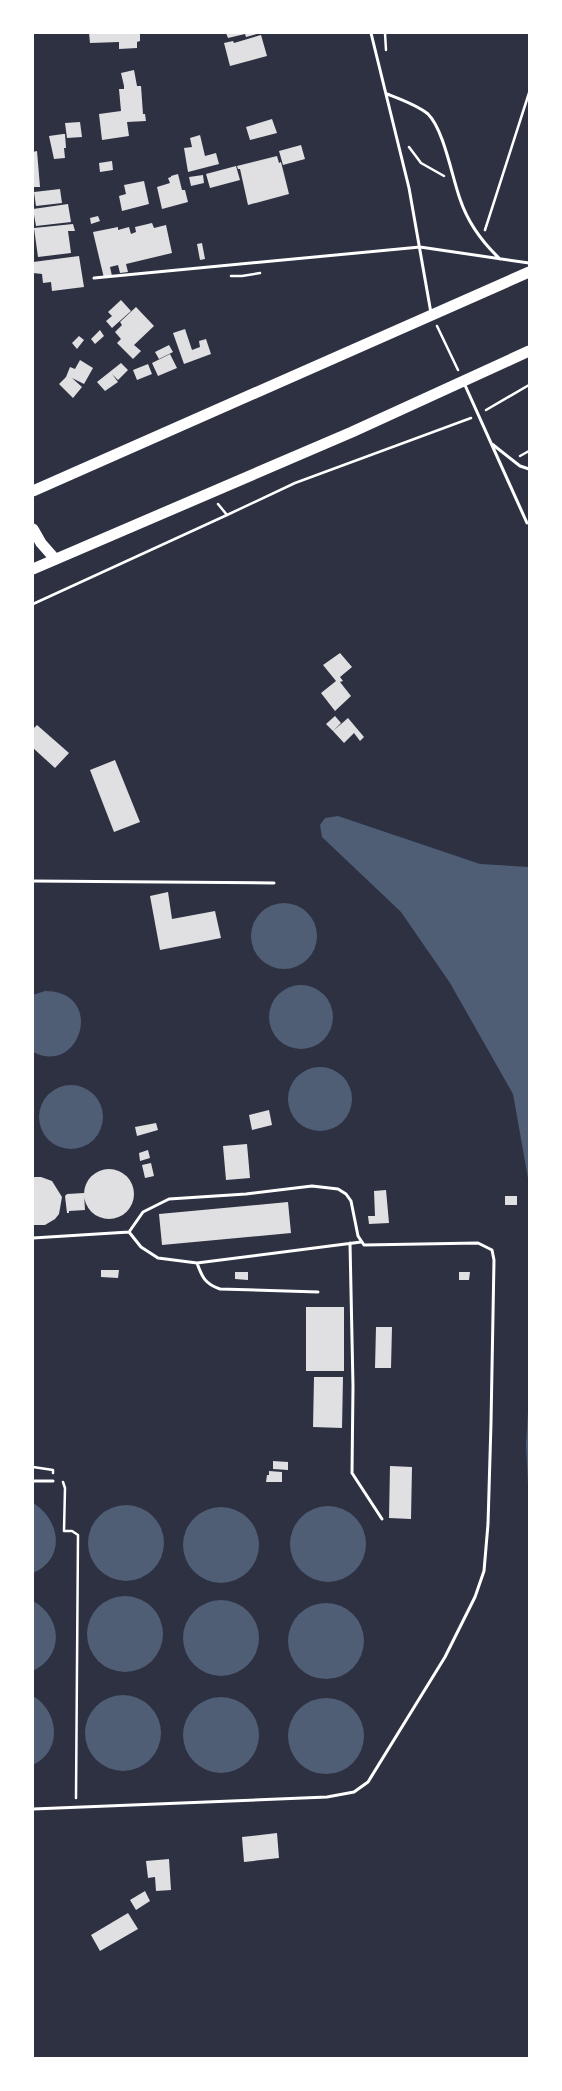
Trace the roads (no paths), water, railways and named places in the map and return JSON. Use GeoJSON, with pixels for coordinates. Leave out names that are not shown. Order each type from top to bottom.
{"type":"FeatureCollection","features":[{"type":"Feature","properties":{"kind":"highway"},"geometry":{"type":"LineString","coordinates":[[33,491],[529,272]]}},
{"type":"Feature","properties":{"kind":"highway"},"geometry":{"type":"LineString","coordinates":[[33,569],[210,493],[529,352]]}},
{"type":"Feature","properties":{"kind":"highway"},"geometry":{"type":"LineString","coordinates":[[33,529],[41,543],[55,559]]}},
{"type":"Feature","properties":{"kind":"lane"},"geometry":{"type":"LineString","coordinates":[[371,33],[409,188],[431,315]]}},
{"type":"Feature","properties":{"kind":"lane"},"geometry":{"type":"LineString","coordinates":[[387,94],[429,115],[439,132],[460,200],[473,229],[501,259]]}},
{"type":"Feature","properties":{"kind":"lane"},"geometry":{"type":"LineString","coordinates":[[94,278],[420,247],[529,263]]}},
{"type":"Feature","properties":{"kind":"lane"},"geometry":{"type":"LineString","coordinates":[[463,381],[527,523]]}},
{"type":"Feature","properties":{"kind":"lane"},"geometry":{"type":"LineString","coordinates":[[490,443],[520,466],[529,469]]}},
{"type":"Feature","properties":{"kind":"lane"},"geometry":{"type":"LineString","coordinates":[[33,881],[274,883]]}},
{"type":"Feature","properties":{"kind":"lane"},"geometry":{"type":"LineString","coordinates":[[129,1232],[143,1212],[169,1199],[246,1194],[312,1186],[338,1189],[346,1194],[352,1201],[361,1242]]}},
{"type":"Feature","properties":{"kind":"lane"},"geometry":{"type":"LineString","coordinates":[[33,1238],[129,1232]]}},
{"type":"Feature","properties":{"kind":"lane"},"geometry":{"type":"LineString","coordinates":[[33,1809],[76,1806],[327,1797],[354,1792],[368,1782],[445,1656],[474,1597],[484,1571],[491,1423],[494,1260],[492,1250],[478,1242],[370,1246],[364,1245],[361,1242],[196,1263],[158,1258],[141,1247],[129,1232]]}},
{"type":"Feature","properties":{"kind":"lane"},"geometry":{"type":"LineString","coordinates":[[350,1243],[353,1386],[352,1473],[382,1519]]}},
{"type":"Feature","properties":{"kind":"lane"},"geometry":{"type":"LineString","coordinates":[[196,1263],[204,1280],[209,1285],[220,1289],[318,1292]]}},
{"type":"Feature","properties":{"kind":"lane"},"geometry":{"type":"LineString","coordinates":[[33,1481],[53,1481]]}},
{"type":"Feature","properties":{"kind":"water"},"geometry":{"type":"Polygon","coordinates":[[[338,816],[480,864],[529,867],[529,1184],[513,1094],[450,983],[401,912],[322,837],[320,825],[325,818],[338,816]]]}},
{"type":"Feature","properties":{"kind":"water"},"geometry":{"type":"Polygon","coordinates":[[[284,903],[296,906],[307,913],[314,924],[317,936],[314,948],[307,959],[296,966],[284,969],[272,966],[261,959],[254,948],[251,936],[254,924],[261,913],[272,906],[284,903]]]}},
{"type":"Feature","properties":{"kind":"water"},"geometry":{"type":"Polygon","coordinates":[[[295,985],[307,985],[324,994],[331,1005],[333,1017],[331,1029],[324,1040],[307,1049],[295,1049],[283,1044],[274,1035],[269,1023],[269,1011],[274,999],[283,990],[295,985]]]}},
{"type":"Feature","properties":{"kind":"water"},"geometry":{"type":"Polygon","coordinates":[[[45,991],[64,995],[76,1004],[81,1017],[80,1031],[74,1044],[64,1053],[50,1057],[33,1052],[33,995],[45,991]]]}},
{"type":"Feature","properties":{"kind":"water"},"geometry":{"type":"Polygon","coordinates":[[[314,1067],[326,1067],[343,1076],[350,1087],[352,1099],[350,1111],[343,1122],[326,1131],[314,1131],[302,1126],[293,1117],[288,1105],[288,1093],[293,1081],[302,1072],[314,1067]]]}},
{"type":"Feature","properties":{"kind":"water"},"geometry":{"type":"Polygon","coordinates":[[[65,1085],[77,1085],[94,1094],[101,1105],[103,1117],[101,1129],[94,1140],[77,1149],[65,1149],[53,1144],[44,1135],[39,1123],[39,1111],[44,1099],[53,1090],[65,1085]]]}},
{"type":"Feature","properties":{"kind":"water"},"geometry":{"type":"Polygon","coordinates":[[[529,1394],[529,1505],[526,1445],[529,1394]]]}},
{"type":"Feature","properties":{"kind":"water"},"geometry":{"type":"Polygon","coordinates":[[[33,1503],[42,1510],[49,1519],[54,1529],[56,1539],[55,1549],[51,1559],[44,1567],[33,1573],[33,1503]]]}},
{"type":"Feature","properties":{"kind":"water"},"geometry":{"type":"Polygon","coordinates":[[[119,1505],[133,1505],[147,1511],[158,1522],[164,1536],[164,1550],[161,1558],[153,1570],[147,1575],[133,1581],[119,1581],[105,1575],[94,1564],[88,1550],[88,1536],[94,1522],[105,1511],[119,1505]]]}},
{"type":"Feature","properties":{"kind":"water"},"geometry":{"type":"Polygon","coordinates":[[[321,1506],[335,1506],[349,1512],[360,1523],[366,1537],[366,1551],[363,1559],[355,1571],[349,1576],[335,1582],[321,1582],[307,1576],[296,1565],[290,1551],[290,1537],[296,1523],[307,1512],[321,1506]]]}},
{"type":"Feature","properties":{"kind":"water"},"geometry":{"type":"Polygon","coordinates":[[[214,1507],[228,1507],[242,1513],[253,1524],[259,1538],[259,1552],[256,1560],[248,1572],[242,1577],[228,1583],[214,1583],[200,1577],[189,1566],[183,1552],[183,1538],[189,1524],[200,1513],[214,1507]]]}},
{"type":"Feature","properties":{"kind":"water"},"geometry":{"type":"Polygon","coordinates":[[[118,1596],[132,1596],[146,1602],[157,1613],[163,1627],[163,1641],[160,1649],[152,1661],[146,1666],[132,1672],[118,1672],[104,1666],[93,1655],[87,1641],[87,1627],[93,1613],[104,1602],[118,1596]]]}},
{"type":"Feature","properties":{"kind":"water"},"geometry":{"type":"Polygon","coordinates":[[[214,1600],[228,1600],[242,1606],[253,1617],[259,1631],[259,1645],[256,1653],[248,1665],[242,1670],[228,1676],[214,1676],[200,1670],[189,1659],[183,1645],[183,1631],[189,1617],[200,1606],[214,1600]]]}},
{"type":"Feature","properties":{"kind":"water"},"geometry":{"type":"Polygon","coordinates":[[[33,1601],[43,1608],[50,1616],[56,1636],[55,1646],[51,1656],[33,1671],[33,1601]]]}},
{"type":"Feature","properties":{"kind":"water"},"geometry":{"type":"Polygon","coordinates":[[[319,1603],[333,1603],[347,1609],[358,1620],[364,1634],[364,1648],[361,1656],[353,1668],[347,1673],[333,1679],[319,1679],[305,1673],[294,1662],[288,1648],[288,1634],[294,1620],[305,1609],[319,1603]]]}},
{"type":"Feature","properties":{"kind":"water"},"geometry":{"type":"Polygon","coordinates":[[[116,1695],[130,1695],[144,1701],[155,1712],[161,1726],[161,1740],[158,1748],[150,1760],[144,1765],[130,1771],[116,1771],[102,1765],[91,1754],[85,1740],[85,1726],[91,1712],[102,1701],[116,1695]]]}},
{"type":"Feature","properties":{"kind":"water"},"geometry":{"type":"Polygon","coordinates":[[[33,1696],[42,1703],[48,1711],[54,1731],[53,1741],[49,1750],[43,1759],[33,1765],[33,1696]]]}},
{"type":"Feature","properties":{"kind":"water"},"geometry":{"type":"Polygon","coordinates":[[[214,1697],[228,1697],[242,1703],[253,1714],[259,1728],[259,1742],[256,1750],[248,1762],[242,1767],[228,1773],[214,1773],[200,1767],[189,1756],[183,1742],[183,1728],[189,1714],[200,1703],[214,1697]]]}},
{"type":"Feature","properties":{"kind":"water"},"geometry":{"type":"Polygon","coordinates":[[[319,1698],[333,1698],[347,1704],[358,1715],[364,1729],[364,1743],[361,1751],[353,1763],[347,1768],[333,1774],[319,1774],[305,1768],[294,1757],[288,1743],[288,1729],[294,1715],[305,1704],[319,1698]]]}}]}
